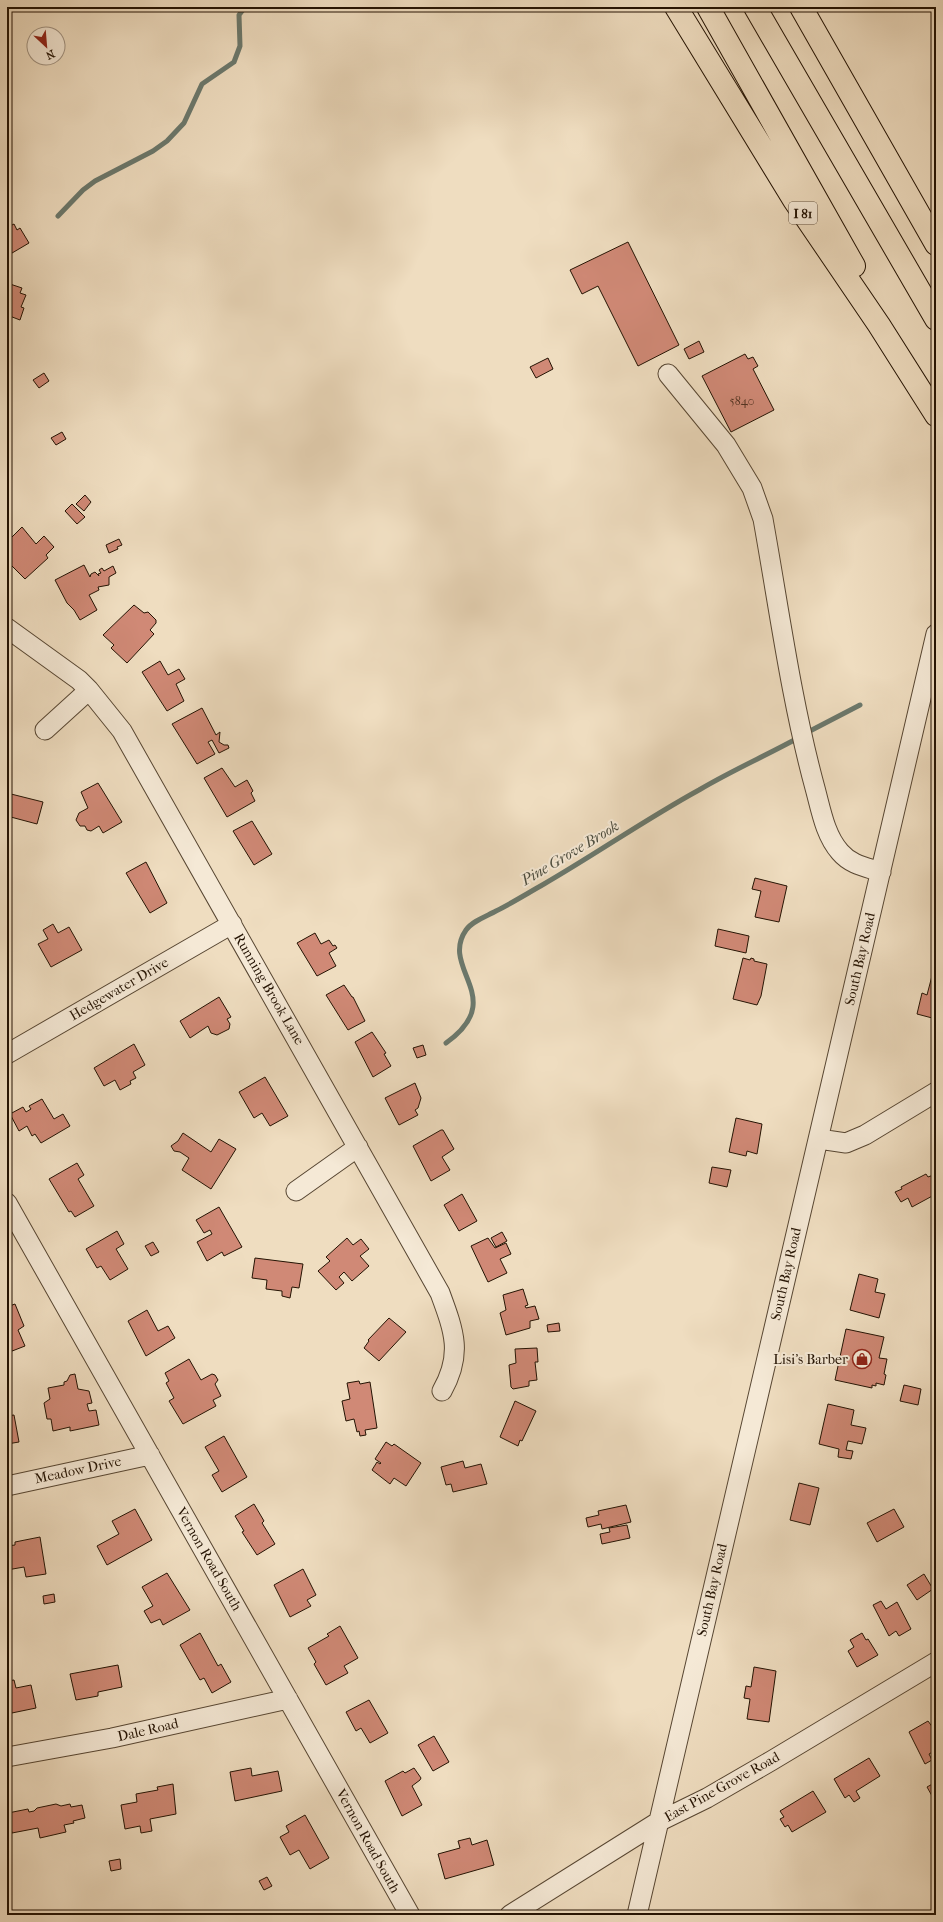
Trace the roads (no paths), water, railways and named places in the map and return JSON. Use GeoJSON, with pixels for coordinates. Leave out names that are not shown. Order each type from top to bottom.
{"type":"FeatureCollection","features":[{"type":"Feature","properties":{"kind":"highway","name":"I 81"},"geometry":{"type":"LineString","coordinates":[[676,7],[798,206],[879,325],[936,414]]}},
{"type":"Feature","properties":{"kind":"highway"},"geometry":{"type":"LineString","coordinates":[[708,7],[936,414]]}},
{"type":"Feature","properties":{"kind":"highway"},"geometry":{"type":"LineString","coordinates":[[755,7],[936,319]]}},
{"type":"Feature","properties":{"kind":"highway"},"geometry":{"type":"LineString","coordinates":[[801,7],[936,244]]}},
{"type":"Feature","properties":{"kind":"street"},"geometry":{"type":"LineString","coordinates":[[668,374],[726,445],[752,488],[763,519],[803,743],[832,841],[841,853],[852,863],[881,872]]}},
{"type":"Feature","properties":{"kind":"street","name":"Running Brook Lane"},"geometry":{"type":"LineString","coordinates":[[7,628],[45,654],[89,690],[122,731],[440,1293],[452,1326],[456,1357],[450,1378],[442,1391]]}},
{"type":"Feature","properties":{"kind":"street","name":"South Bay Road"},"geometry":{"type":"LineString","coordinates":[[637,1915],[727,1522],[819,1139],[936,634]]}},
{"type":"Feature","properties":{"kind":"street"},"geometry":{"type":"LineString","coordinates":[[45,730],[89,690]]}},
{"type":"Feature","properties":{"kind":"street","name":"Hedgewater Drive"},"geometry":{"type":"LineString","coordinates":[[7,1054],[232,924]]}},
{"type":"Feature","properties":{"kind":"street"},"geometry":{"type":"LineString","coordinates":[[819,1139],[846,1143],[865,1135],[936,1092]]}},
{"type":"Feature","properties":{"kind":"street"},"geometry":{"type":"LineString","coordinates":[[296,1191],[358,1147]]}},
{"type":"Feature","properties":{"kind":"street","name":"Vernon Road South"},"geometry":{"type":"LineString","coordinates":[[7,1203],[410,1915]]}},
{"type":"Feature","properties":{"kind":"street","name":"Meadow Drive"},"geometry":{"type":"LineString","coordinates":[[7,1486],[150,1455]]}},
{"type":"Feature","properties":{"kind":"street","name":"East Pine Grove Road"},"geometry":{"type":"LineString","coordinates":[[510,1915],[658,1822],[707,1798],[936,1662]]}},
{"type":"Feature","properties":{"kind":"street","name":"Dale Road"},"geometry":{"type":"LineString","coordinates":[[7,1757],[112,1738],[288,1699]]}},
{"type":"Feature","properties":{"kind":"waterway"},"geometry":{"type":"LineString","coordinates":[[58,216],[83,190],[95,181],[153,151],[167,141],[184,123],[202,84],[234,62],[240,46],[239,15],[245,7]]}},
{"type":"Feature","properties":{"kind":"waterway","name":"Pine Grove Brook"},"geometry":{"type":"LineString","coordinates":[[808,732],[860,705]]}},
{"type":"Feature","properties":{"kind":"waterway","name":"Pine Grove Brook"},"geometry":{"type":"LineString","coordinates":[[446,1043],[464,1027],[472,1012],[473,998],[470,984],[460,958],[460,944],[466,930],[469,927],[476,921],[508,905],[563,873],[679,801],[723,776],[798,738]]}},
{"type":"Feature","properties":{"kind":"place","name":"Lisi's Barber"},"geometry":{"type":"Point","coordinates":[862,1359]}}]}
